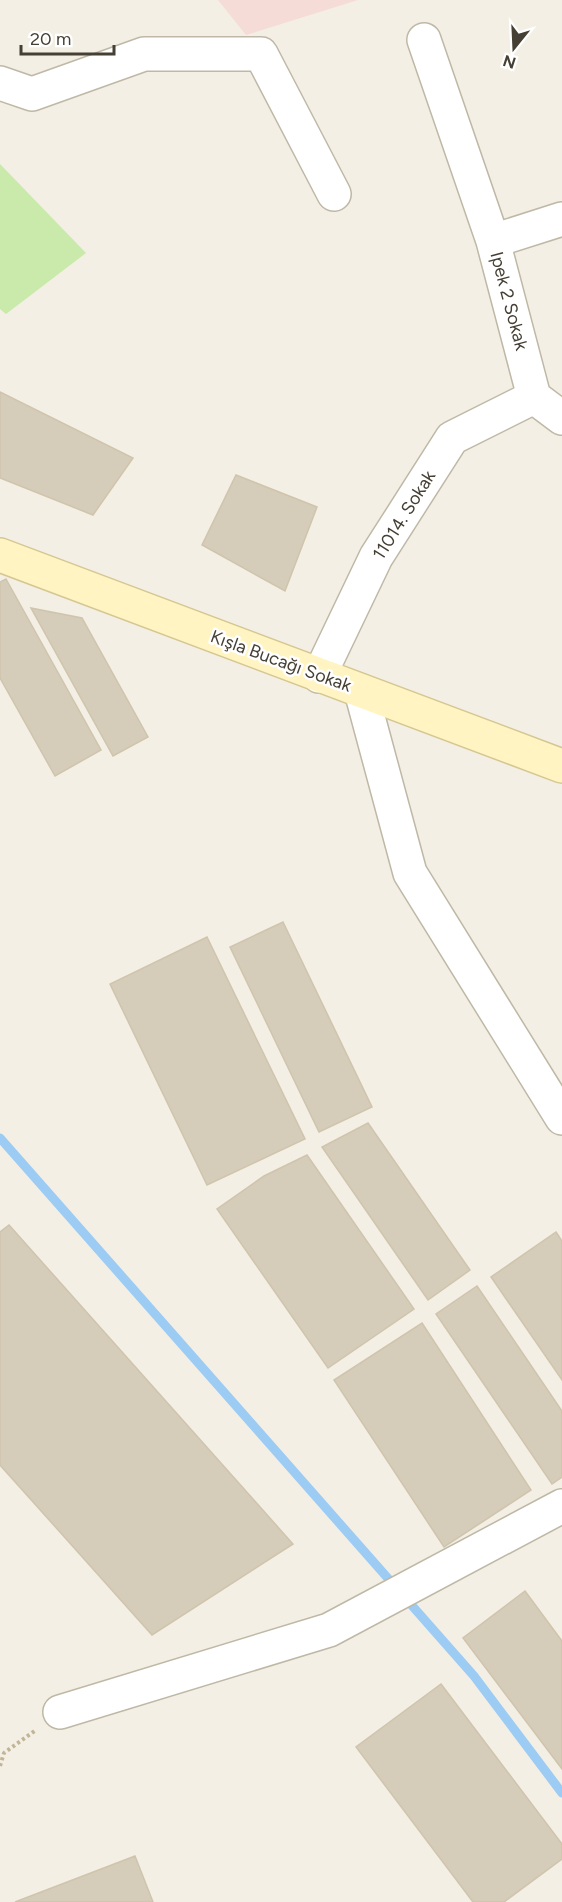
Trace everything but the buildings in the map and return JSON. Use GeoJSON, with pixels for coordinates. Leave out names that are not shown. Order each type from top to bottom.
{"type":"FeatureCollection","features":[{"type":"Feature","properties":{"kind":"street"},"geometry":{"type":"LineString","coordinates":[[424,40],[493,241]]}},
{"type":"Feature","properties":{"kind":"street"},"geometry":{"type":"LineString","coordinates":[[0,83],[32,94],[144,54],[261,54],[334,194]]}},
{"type":"Feature","properties":{"kind":"street","name":"Ipek 2 Sokak"},"geometry":{"type":"LineString","coordinates":[[534,397],[493,241],[562,219]]}},
{"type":"Feature","properties":{"kind":"street"},"geometry":{"type":"LineString","coordinates":[[534,397],[562,418]]}},
{"type":"Feature","properties":{"kind":"street","name":"11014. Sokak"},"geometry":{"type":"LineString","coordinates":[[319,676],[376,557],[452,438],[534,397]]}},
{"type":"Feature","properties":{"kind":"street","name":"Kışla Bucağı Sokak"},"geometry":{"type":"LineString","coordinates":[[0,555],[562,766]]}},
{"type":"Feature","properties":{"kind":"street"},"geometry":{"type":"LineString","coordinates":[[361,691],[410,873],[562,1118]]}},
{"type":"Feature","properties":{"kind":"street"},"geometry":{"type":"LineString","coordinates":[[60,1712],[329,1630],[562,1506]]}},
{"type":"Feature","properties":{"kind":"path"},"geometry":{"type":"LineString","coordinates":[[0,1766],[4,1753],[60,1712]]}},
{"type":"Feature","properties":{"kind":"shaded area"},"geometry":{"type":"Polygon","coordinates":[[[218,0],[358,0],[246,35],[218,0]]]}},
{"type":"Feature","properties":{"kind":"green space"},"geometry":{"type":"Polygon","coordinates":[[[0,164],[86,253],[6,314],[0,309],[0,164]]]}},
{"type":"Feature","properties":{"kind":"waterway"},"geometry":{"type":"LineString","coordinates":[[0,1138],[474,1676],[562,1793]]}}]}
